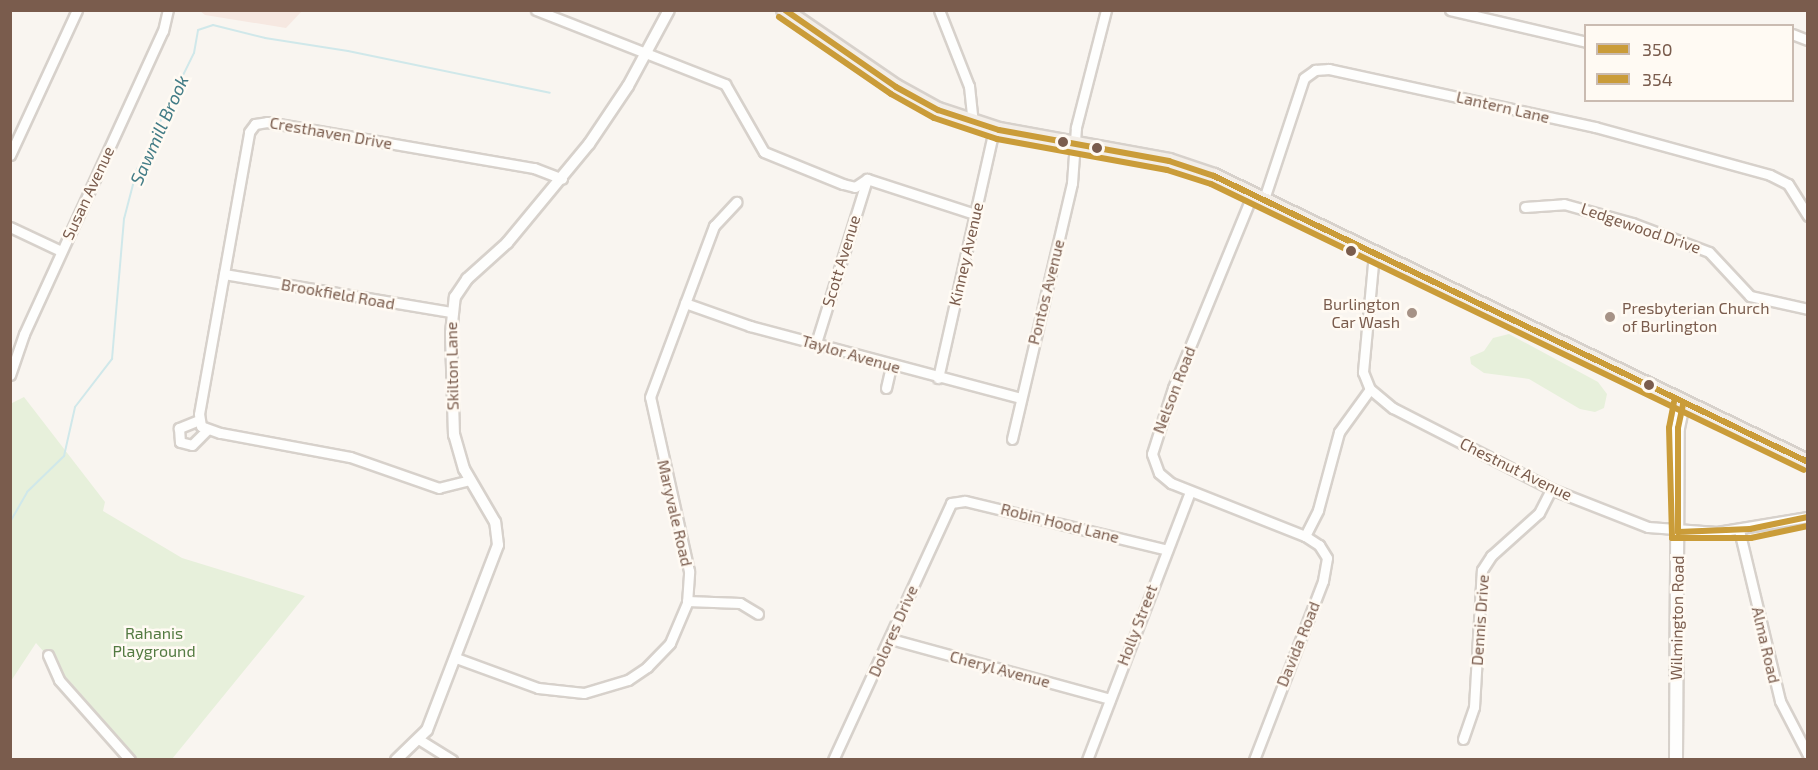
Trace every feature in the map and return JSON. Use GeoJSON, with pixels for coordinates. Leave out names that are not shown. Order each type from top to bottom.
{"type":"FeatureCollection","features":[{"type":"Feature","properties":{"kind":"main road"},"geometry":{"type":"LineString","coordinates":[[784,10],[907,94],[973,123],[1179,164],[1258,196],[1683,404],[1808,462]]}},
{"type":"Feature","properties":{"kind":"main road","name":"Wilmington Road"},"geometry":{"type":"LineString","coordinates":[[1676,759],[1678,428],[1683,404]]}},
{"type":"Feature","properties":{"kind":"street"},"geometry":{"type":"LineString","coordinates":[[10,155],[77,10]]}},
{"type":"Feature","properties":{"kind":"street"},"geometry":{"type":"LineString","coordinates":[[536,10],[725,84],[764,152],[843,184],[855,187],[867,179],[975,214]]}},
{"type":"Feature","properties":{"kind":"street","name":"Skilton Lane"},"geometry":{"type":"LineString","coordinates":[[396,759],[420,740],[456,658],[498,545],[495,522],[470,480],[459,455],[453,427],[451,312],[462,284],[507,243],[562,179],[613,110],[669,10]]}},
{"type":"Feature","properties":{"kind":"street"},"geometry":{"type":"LineString","coordinates":[[939,10],[969,86],[973,123]]}},
{"type":"Feature","properties":{"kind":"street","name":"Pontos Avenue"},"geometry":{"type":"LineString","coordinates":[[1012,439],[1072,183],[1076,127],[1106,10]]}},
{"type":"Feature","properties":{"kind":"street"},"geometry":{"type":"LineString","coordinates":[[1450,10],[1584,42]]}},
{"type":"Feature","properties":{"kind":"street","name":"Susan Avenue"},"geometry":{"type":"LineString","coordinates":[[10,375],[61,251],[168,12]]}},
{"type":"Feature","properties":{"kind":"street"},"geometry":{"type":"LineString","coordinates":[[654,39],[665,61]]}},
{"type":"Feature","properties":{"kind":"street","name":"Lantern Lane"},"geometry":{"type":"LineString","coordinates":[[1258,196],[1304,78],[1311,72],[1329,69],[1595,128],[1770,175],[1788,184],[1808,216]]}},
{"type":"Feature","properties":{"kind":"street","name":"Cresthaven Drive"},"geometry":{"type":"LineString","coordinates":[[199,420],[249,132],[261,122],[534,168],[562,179]]}},
{"type":"Feature","properties":{"kind":"street","name":"Kinney Avenue"},"geometry":{"type":"LineString","coordinates":[[938,378],[994,129]]}},
{"type":"Feature","properties":{"kind":"street","name":"Scott Avenue"},"geometry":{"type":"LineString","coordinates":[[816,343],[867,179]]}},
{"type":"Feature","properties":{"kind":"street","name":"Nelson Road"},"geometry":{"type":"LineString","coordinates":[[1258,196],[1154,444],[1153,459],[1159,472],[1190,492],[1305,536]]}},
{"type":"Feature","properties":{"kind":"street","name":"Maryvale Road"},"geometry":{"type":"LineString","coordinates":[[456,658],[549,691],[584,693],[606,688],[638,674],[663,652],[680,624],[687,601],[687,560],[649,402],[654,380],[715,225],[736,202]]}},
{"type":"Feature","properties":{"kind":"street","name":"Ledgewood Drive"},"geometry":{"type":"LineString","coordinates":[[1525,207],[1551,203],[1585,208],[1701,248],[1718,258],[1750,296],[1808,309]]}},
{"type":"Feature","properties":{"kind":"street"},"geometry":{"type":"LineString","coordinates":[[10,226],[61,251]]}},
{"type":"Feature","properties":{"kind":"street"},"geometry":{"type":"LineString","coordinates":[[1305,536],[1318,510],[1336,438],[1370,389],[1362,362],[1374,253]]}},
{"type":"Feature","properties":{"kind":"street","name":"Brookfield Road"},"geometry":{"type":"LineString","coordinates":[[224,274],[451,312]]}},
{"type":"Feature","properties":{"kind":"street","name":"Taylor Avenue"},"geometry":{"type":"LineString","coordinates":[[685,303],[741,323],[891,366],[1020,398]]}},
{"type":"Feature","properties":{"kind":"street"},"geometry":{"type":"LineString","coordinates":[[886,388],[891,366]]}},
{"type":"Feature","properties":{"kind":"street","name":"Chestnut Avenue"},"geometry":{"type":"LineString","coordinates":[[1370,389],[1393,408],[1551,489],[1648,527],[1678,532],[1739,530],[1808,517]]}},
{"type":"Feature","properties":{"kind":"street"},"geometry":{"type":"LineString","coordinates":[[207,430],[192,446],[180,442],[179,428],[199,420],[207,430],[350,457],[439,488],[470,480]]}},
{"type":"Feature","properties":{"kind":"street","name":"Dennis Drive"},"geometry":{"type":"LineString","coordinates":[[1463,739],[1474,707],[1482,570],[1491,556],[1539,513],[1551,489]]}},
{"type":"Feature","properties":{"kind":"street","name":"Holly Street"},"geometry":{"type":"LineString","coordinates":[[1087,759],[1190,492]]}},
{"type":"Feature","properties":{"kind":"street","name":"Robin Hood Lane"},"geometry":{"type":"LineString","coordinates":[[952,502],[965,501],[1167,550]]}},
{"type":"Feature","properties":{"kind":"street","name":"Dolores Drive"},"geometry":{"type":"LineString","coordinates":[[833,759],[891,639],[945,511],[952,502]]}},
{"type":"Feature","properties":{"kind":"street","name":"Alma Road"},"geometry":{"type":"LineString","coordinates":[[1739,530],[1780,701],[1808,756]]}},
{"type":"Feature","properties":{"kind":"street","name":"Davida Road"},"geometry":{"type":"LineString","coordinates":[[1254,759],[1328,565],[1322,548],[1305,536]]}},
{"type":"Feature","properties":{"kind":"street"},"geometry":{"type":"LineString","coordinates":[[687,601],[740,603],[758,614]]}},
{"type":"Feature","properties":{"kind":"street","name":"Cheryl Avenue"},"geometry":{"type":"LineString","coordinates":[[891,639],[1110,699]]}},
{"type":"Feature","properties":{"kind":"street"},"geometry":{"type":"LineString","coordinates":[[48,655],[59,680],[130,759]]}},
{"type":"Feature","properties":{"kind":"street"},"geometry":{"type":"LineString","coordinates":[[420,740],[452,759]]}},
{"type":"Feature","properties":{"kind":"shaded area"},"geometry":{"type":"Polygon","coordinates":[[[200,11],[302,11],[286,28],[205,15],[200,11]]]}},
{"type":"Feature","properties":{"kind":"green space"},"geometry":{"type":"Polygon","coordinates":[[[1509,334],[1598,382],[1607,394],[1604,408],[1595,412],[1580,409],[1529,379],[1484,373],[1471,364],[1470,357],[1484,351],[1493,338],[1509,334]]]}},
{"type":"Feature","properties":{"kind":"green space","name":"Rahanis Playground"},"geometry":{"type":"Polygon","coordinates":[[[24,397],[105,502],[103,511],[182,558],[305,596],[172,759],[138,759],[36,643],[11,681],[10,404],[24,397]]]}},
{"type":"Feature","properties":{"kind":"waterway","name":"Sawmill Brook"},"geometry":{"type":"LineString","coordinates":[[10,522],[27,492],[64,456],[75,407],[112,359],[124,219],[137,169],[154,148],[159,124],[194,53],[198,30],[213,25],[265,38],[348,51],[550,93]]}},
{"type":"Feature","properties":{"kind":"transit line","name":"350"},"geometry":{"type":"LineString","coordinates":[[785,10],[896,87],[938,110],[999,130],[1169,161],[1214,176],[1808,462]]}},
{"type":"Feature","properties":{"kind":"transit line","name":"354"},"geometry":{"type":"LineString","coordinates":[[779,17],[891,94],[934,118],[997,139],[1167,170],[1211,184],[1804,470]]}},
{"type":"Feature","properties":{"kind":"transit line","name":"354"},"geometry":{"type":"LineString","coordinates":[[1674,402],[1669,428],[1672,538],[1751,538],[1808,526]]}},
{"type":"Feature","properties":{"kind":"transit line","name":"350"},"geometry":{"type":"LineString","coordinates":[[1678,532],[1678,428],[1683,404]]}},
{"type":"Feature","properties":{"kind":"transit line","name":"350"},"geometry":{"type":"LineString","coordinates":[[1678,532],[1750,529],[1808,517]]}},
{"type":"Feature","properties":{"kind":"place","name":"Burlington Car Wash"},"geometry":{"type":"Point","coordinates":[1412,313]}},
{"type":"Feature","properties":{"kind":"place","name":"Presbyterian Church of Burlington"},"geometry":{"type":"Point","coordinates":[1610,317]}}]}
